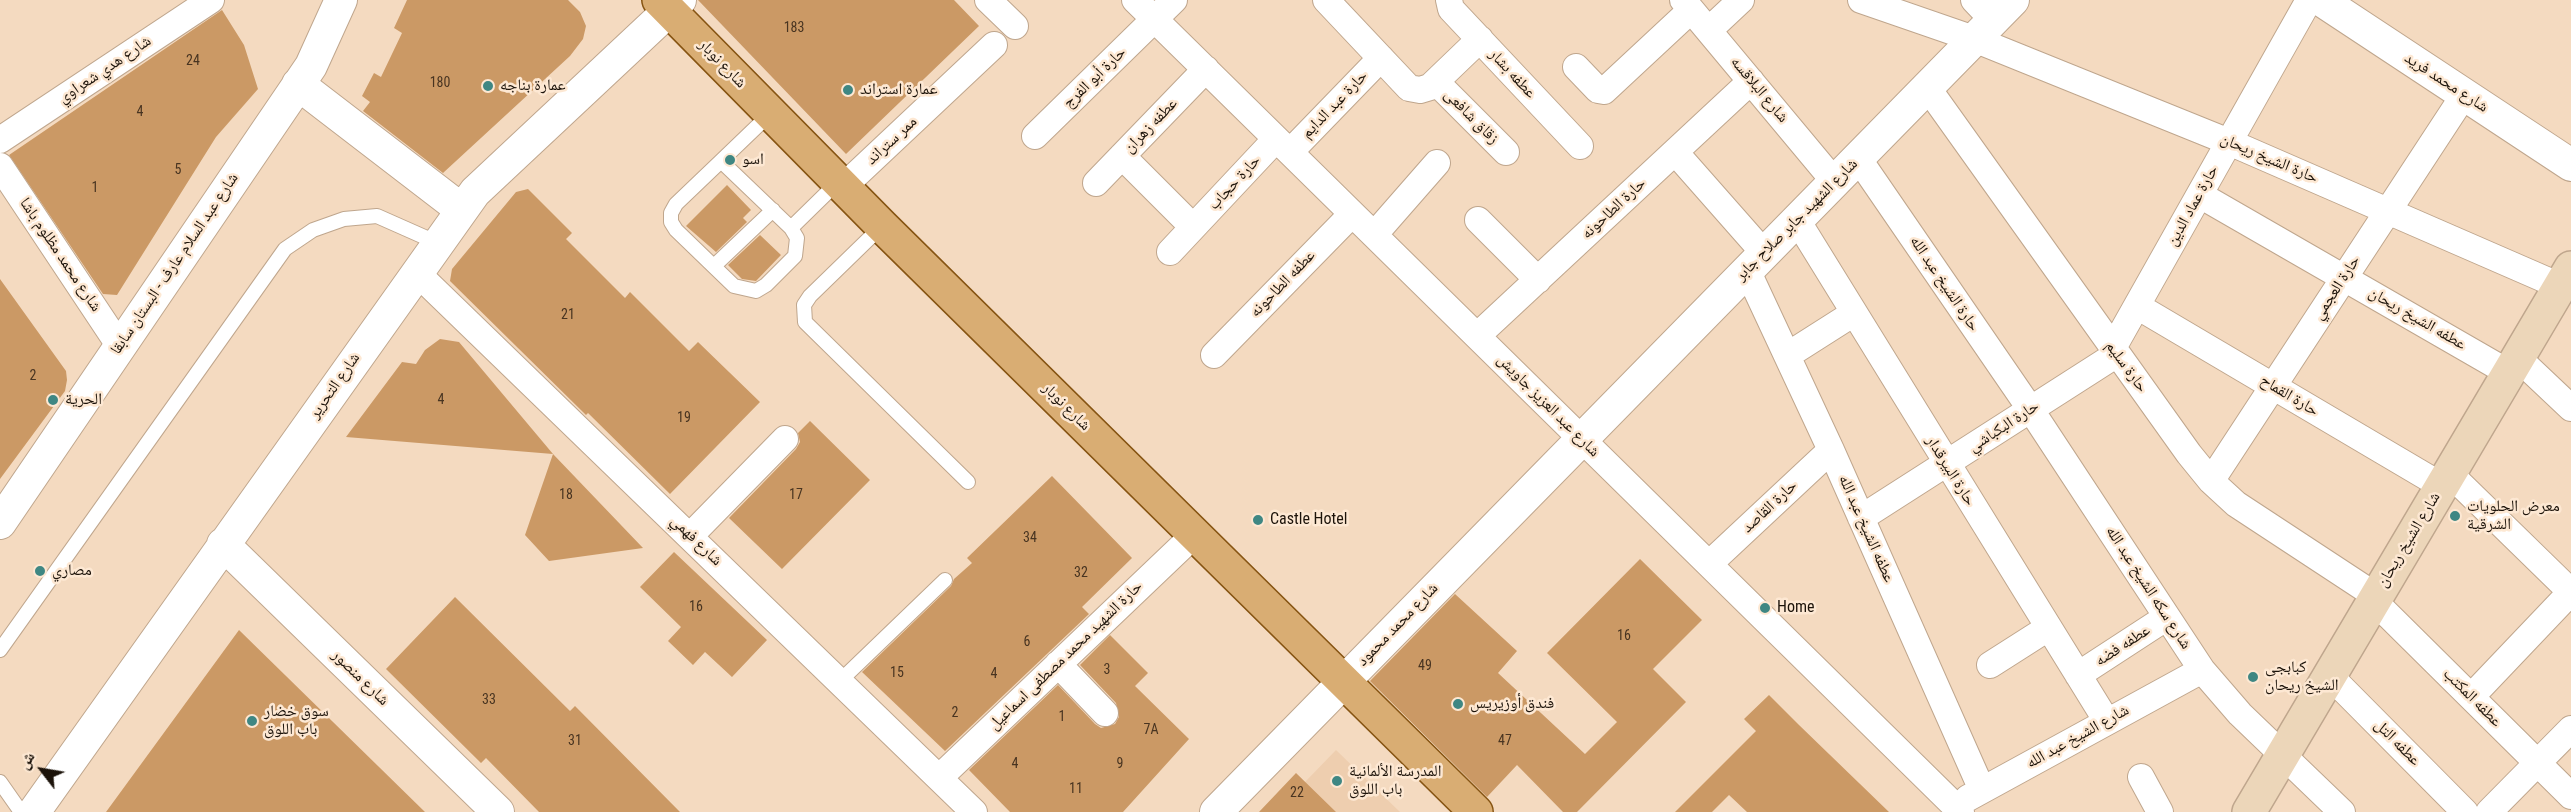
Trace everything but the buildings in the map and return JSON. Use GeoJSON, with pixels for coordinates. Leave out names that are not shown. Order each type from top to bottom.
{"type":"FeatureCollection","features":[{"type":"Feature","properties":{"kind":"main road","name":"شارع نوبار"},"geometry":{"type":"LineString","coordinates":[[670,3],[840,184],[1476,812]]}},
{"type":"Feature","properties":{"kind":"main road","name":"شارع الشيخ ريحان"},"geometry":{"type":"LineString","coordinates":[[2249,812],[2566,277]]}},
{"type":"Feature","properties":{"kind":"street","name":"شارع هدي شعراوي"},"geometry":{"type":"LineString","coordinates":[[0,140],[211,0]]}},
{"type":"Feature","properties":{"kind":"street","name":"شارع عبد السلام عارف - البستان سابقا"},"geometry":{"type":"LineString","coordinates":[[0,523],[311,66],[341,0]]}},
{"type":"Feature","properties":{"kind":"street"},"geometry":{"type":"LineString","coordinates":[[988,0],[1015,26]]}},
{"type":"Feature","properties":{"kind":"street","name":"شارع عبد العزيز جاويش"},"geometry":{"type":"LineString","coordinates":[[1135,0],[1958,809]]}},
{"type":"Feature","properties":{"kind":"street","name":"حارة أبو الفرج"},"geometry":{"type":"LineString","coordinates":[[1035,136],[1174,0]]}},
{"type":"Feature","properties":{"kind":"street"},"geometry":{"type":"LineString","coordinates":[[1326,0],[1409,88],[1420,90],[1436,82],[1479,39]]}},
{"type":"Feature","properties":{"kind":"street","name":"عطفه بشار"},"geometry":{"type":"LineString","coordinates":[[1449,0],[1451,9],[1580,146]]}},
{"type":"Feature","properties":{"kind":"street"},"geometry":{"type":"LineString","coordinates":[[1709,30],[1741,0]]}},
{"type":"Feature","properties":{"kind":"street","name":"حارة الشيخ ريحان"},"geometry":{"type":"LineString","coordinates":[[1861,0],[1989,15],[2229,142],[2388,211],[2566,277]]}},
{"type":"Feature","properties":{"kind":"street","name":"حارة عماد الدين"},"geometry":{"type":"LineString","coordinates":[[2115,351],[2137,306],[2309,0]]}},
{"type":"Feature","properties":{"kind":"street","name":"شارع محمد فريد"},"geometry":{"type":"LineString","coordinates":[[2321,0],[2571,165]]}},
{"type":"Feature","properties":{"kind":"street","name":"شارع التحرير"},"geometry":{"type":"LineString","coordinates":[[38,809],[223,544],[462,210],[499,168],[670,3]]}},
{"type":"Feature","properties":{"kind":"street"},"geometry":{"type":"LineString","coordinates":[[1576,67],[1598,90],[1604,91],[1687,5]]}},
{"type":"Feature","properties":{"kind":"street","name":"شارع البلاقسه"},"geometry":{"type":"LineString","coordinates":[[1687,5],[1834,181]]}},
{"type":"Feature","properties":{"kind":"street","name":"شارع الشهيد جابر صلاح جابر"},"geometry":{"type":"LineString","coordinates":[[1581,439],[1927,87],[1989,15]]}},
{"type":"Feature","properties":{"kind":"street","name":"ممر ستراند"},"geometry":{"type":"LineString","coordinates":[[840,184],[994,45]]}},
{"type":"Feature","properties":{"kind":"street","name":"حارة عبد الدايم"},"geometry":{"type":"LineString","coordinates":[[1283,146],[1381,58]]}},
{"type":"Feature","properties":{"kind":"street","name":"عطفه زهران"},"geometry":{"type":"LineString","coordinates":[[1096,183],[1206,69]]}},
{"type":"Feature","properties":{"kind":"street","name":"حارة الطاحونه"},"geometry":{"type":"LineString","coordinates":[[1477,336],[1751,81]]}},
{"type":"Feature","properties":{"kind":"street","name":"زقاق شافعى"},"geometry":{"type":"LineString","coordinates":[[1436,82],[1506,152]]}},
{"type":"Feature","properties":{"kind":"street"},"geometry":{"type":"LineString","coordinates":[[298,84],[462,210]]}},
{"type":"Feature","properties":{"kind":"street","name":"حارة سليم"},"geometry":{"type":"LineString","coordinates":[[1927,87],[2115,351],[2211,481],[2255,518],[2375,598]]}},
{"type":"Feature","properties":{"kind":"street","name":"حارة العجمي"},"geometry":{"type":"LineString","coordinates":[[2211,481],[2464,95]]}},
{"type":"Feature","properties":{"kind":"street","name":"حارة حجاب"},"geometry":{"type":"LineString","coordinates":[[1170,252],[1193,227],[1283,146]]}},
{"type":"Feature","properties":{"kind":"street","name":"عطفه الشيخ عبد الله"},"geometry":{"type":"LineString","coordinates":[[1675,152],[1755,262],[1788,355],[1982,790]]}},
{"type":"Feature","properties":{"kind":"street"},"geometry":{"type":"LineString","coordinates":[[1122,156],[1193,227]]}},
{"type":"Feature","properties":{"kind":"street","name":"حارة الشيخ عبد الله"},"geometry":{"type":"LineString","coordinates":[[1858,158],[2031,410]]}},
{"type":"Feature","properties":{"kind":"street"},"geometry":{"type":"LineString","coordinates":[[1374,235],[1437,163]]}},
{"type":"Feature","properties":{"kind":"street","name":"شارع محمد مظلوم باشا"},"geometry":{"type":"LineString","coordinates":[[0,166],[119,345]]}},
{"type":"Feature","properties":{"kind":"street","name":"عطفه الشيخ ريحان"},"geometry":{"type":"LineString","coordinates":[[2200,195],[2345,276],[2513,365],[2571,408]]}},
{"type":"Feature","properties":{"kind":"street","name":"عطفه الطاحونه"},"geometry":{"type":"LineString","coordinates":[[1214,355],[1352,214]]}},
{"type":"Feature","properties":{"kind":"street"},"geometry":{"type":"LineString","coordinates":[[1478,220],[1538,280]]}},
{"type":"Feature","properties":{"kind":"street","name":"حارة البيرقدار"},"geometry":{"type":"LineString","coordinates":[[1797,220],[1946,465],[2106,720]]}},
{"type":"Feature","properties":{"kind":"street","name":"شارع فهمي"},"geometry":{"type":"LineString","coordinates":[[416,272],[841,680],[974,812]]}},
{"type":"Feature","properties":{"kind":"street","name":"حارة القماح"},"geometry":{"type":"LineString","coordinates":[[2137,306],[2273,386],[2445,479],[2571,592]]}},
{"type":"Feature","properties":{"kind":"street"},"geometry":{"type":"LineString","coordinates":[[1788,355],[1854,313]]}},
{"type":"Feature","properties":{"kind":"street","name":"حارة البكباشي"},"geometry":{"type":"LineString","coordinates":[[1861,518],[2031,410],[2115,351]]}},
{"type":"Feature","properties":{"kind":"street","name":"شارع سكه الشيخ عبد الله"},"geometry":{"type":"LineString","coordinates":[[2031,410],[2202,670],[2240,714],[2342,812]]}},
{"type":"Feature","properties":{"kind":"street","name":"شارع محمد محمود"},"geometry":{"type":"LineString","coordinates":[[1216,812],[1581,439]]}},
{"type":"Feature","properties":{"kind":"street"},"geometry":{"type":"LineString","coordinates":[[691,535],[785,440]]}},
{"type":"Feature","properties":{"kind":"street","name":"حارة القاصد"},"geometry":{"type":"LineString","coordinates":[[1709,564],[1831,450]]}},
{"type":"Feature","properties":{"kind":"street","name":"حارة الشهيد محمد مصطفى اسماعيل"},"geometry":{"type":"LineString","coordinates":[[939,778],[1195,534]]}},
{"type":"Feature","properties":{"kind":"street","name":"شارع منصور"},"geometry":{"type":"LineString","coordinates":[[223,544],[498,812]]}},
{"type":"Feature","properties":{"kind":"street"},"geometry":{"type":"LineString","coordinates":[[2471,697],[2571,592]]}},
{"type":"Feature","properties":{"kind":"street","name":"عطفه المكتب"},"geometry":{"type":"LineString","coordinates":[[2375,598],[2571,796]]}},
{"type":"Feature","properties":{"kind":"street","name":"عطفه فضه"},"geometry":{"type":"LineString","coordinates":[[2078,675],[2167,617]]}},
{"type":"Feature","properties":{"kind":"street"},"geometry":{"type":"LineString","coordinates":[[1990,665],[2048,628]]}},
{"type":"Feature","properties":{"kind":"street"},"geometry":{"type":"LineString","coordinates":[[1058,664],[1104,713]]}},
{"type":"Feature","properties":{"kind":"street","name":"شارع الشيخ عبد الله"},"geometry":{"type":"LineString","coordinates":[[1958,809],[1982,790],[2106,720],[2202,670]]}},
{"type":"Feature","properties":{"kind":"street","name":"عطفه التل"},"geometry":{"type":"LineString","coordinates":[[2329,675],[2465,812]]}},
{"type":"Feature","properties":{"kind":"street"},"geometry":{"type":"LineString","coordinates":[[2489,812],[2571,729]]}},
{"type":"Feature","properties":{"kind":"street"},"geometry":{"type":"LineString","coordinates":[[2141,777],[2160,812]]}},
{"type":"Feature","properties":{"kind":"lane"},"geometry":{"type":"LineString","coordinates":[[721,161],[791,228],[798,246],[795,256],[766,285],[756,291],[734,286],[676,230],[671,222],[671,213],[676,204],[771,113]]}},
{"type":"Feature","properties":{"kind":"lane"},"geometry":{"type":"LineString","coordinates":[[791,228],[840,184]]}},
{"type":"Feature","properties":{"kind":"lane"},"geometry":{"type":"LineString","coordinates":[[714,266],[773,210]]}},
{"type":"Feature","properties":{"kind":"lane"},"geometry":{"type":"LineString","coordinates":[[0,650],[285,249],[313,230],[344,219],[377,216],[438,243]]}},
{"type":"Feature","properties":{"kind":"lane"},"geometry":{"type":"LineString","coordinates":[[882,226],[810,296],[804,305],[805,322],[968,482]]}},
{"type":"Feature","properties":{"kind":"lane"},"geometry":{"type":"LineString","coordinates":[[841,680],[945,580]]}},
{"type":"Feature","properties":{"kind":"lane"},"geometry":{"type":"LineString","coordinates":[[0,782],[38,809]]}},
{"type":"Feature","properties":{"kind":"shaded area","name":"المدرسة الألمانية باب اللوق"},"geometry":{"type":"Polygon","coordinates":[[[1336,750],[1400,812],[1276,812],[1336,750]]]}},
{"type":"Feature","properties":{"kind":"place","name":"عمارة بناجه"},"geometry":{"type":"Point","coordinates":[488,86]}},
{"type":"Feature","properties":{"kind":"place","name":"عمارة استراند"},"geometry":{"type":"Point","coordinates":[848,90]}},
{"type":"Feature","properties":{"kind":"place","name":"اسو"},"geometry":{"type":"Point","coordinates":[730,160]}},
{"type":"Feature","properties":{"kind":"place","name":"الحرية"},"geometry":{"type":"Point","coordinates":[53,400]}},
{"type":"Feature","properties":{"kind":"place","name":"معرض الحلويات الشرقية"},"geometry":{"type":"Point","coordinates":[2455,516]}},
{"type":"Feature","properties":{"kind":"place","name":"Castle Hotel"},"geometry":{"type":"Point","coordinates":[1258,520]}},
{"type":"Feature","properties":{"kind":"place","name":"مصاري"},"geometry":{"type":"Point","coordinates":[40,571]}},
{"type":"Feature","properties":{"kind":"place","name":"Home"},"geometry":{"type":"Point","coordinates":[1765,608]}},
{"type":"Feature","properties":{"kind":"place","name":"كبابجى الشيخ ريحان"},"geometry":{"type":"Point","coordinates":[2253,677]}},
{"type":"Feature","properties":{"kind":"place","name":"فندق أوزيريس"},"geometry":{"type":"Point","coordinates":[1458,704]}},
{"type":"Feature","properties":{"kind":"place","name":"سوق خضار باب اللوق"},"geometry":{"type":"Point","coordinates":[252,721]}},
{"type":"Feature","properties":{"kind":"place","name":"المدرسة الألمانية باب اللوق"},"geometry":{"type":"Point","coordinates":[1337,781]}}]}
